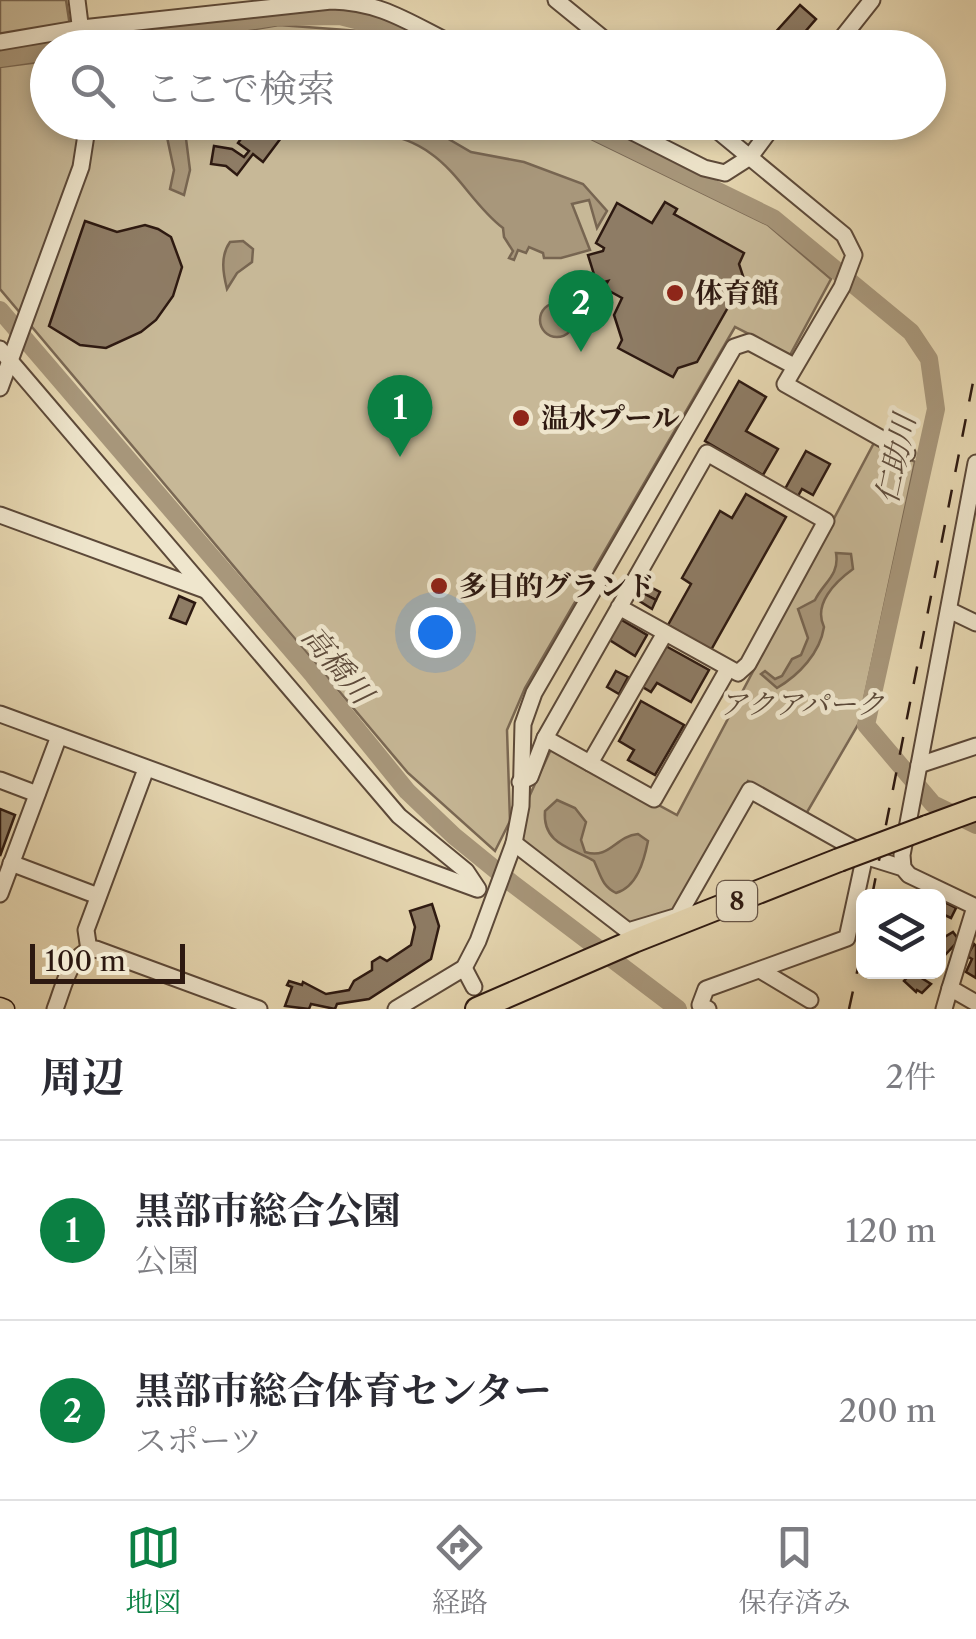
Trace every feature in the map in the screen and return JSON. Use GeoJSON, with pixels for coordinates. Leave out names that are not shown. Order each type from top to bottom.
{"type":"FeatureCollection","features":[{"type":"Feature","properties":{"kind":"highway","name":"8"},"geometry":{"type":"LineString","coordinates":[[476,998],[588,960],[976,809]]}},
{"type":"Feature","properties":{"kind":"street"},"geometry":{"type":"LineString","coordinates":[[77,0],[82,30]]}},
{"type":"Feature","properties":{"kind":"street"},"geometry":{"type":"LineString","coordinates":[[556,0],[593,30]]}},
{"type":"Feature","properties":{"kind":"street"},"geometry":{"type":"LineString","coordinates":[[847,0],[867,6],[848,30]]}},
{"type":"Feature","properties":{"kind":"street"},"geometry":{"type":"LineString","coordinates":[[126,30],[331,1],[375,5],[424,30]]}},
{"type":"Feature","properties":{"kind":"street"},"geometry":{"type":"LineString","coordinates":[[0,42],[30,40]]}},
{"type":"Feature","properties":{"kind":"street"},"geometry":{"type":"LineString","coordinates":[[0,388],[5,356],[24,323],[81,167],[85,140]]}},
{"type":"Feature","properties":{"kind":"street"},"geometry":{"type":"LineString","coordinates":[[649,140],[704,168],[726,173],[750,157],[763,140]]}},
{"type":"Feature","properties":{"kind":"street"},"geometry":{"type":"LineString","coordinates":[[729,140],[844,235],[854,255],[842,286],[785,384],[908,454]]}},
{"type":"Feature","properties":{"kind":"street"},"geometry":{"type":"LineString","coordinates":[[396,1009],[464,968],[478,941],[513,847],[521,806],[523,724],[534,693],[734,347],[749,342],[794,366]]}},
{"type":"Feature","properties":{"kind":"street"},"geometry":{"type":"LineString","coordinates":[[5,356],[398,816],[466,871],[478,889]]}},
{"type":"Feature","properties":{"kind":"street"},"geometry":{"type":"LineString","coordinates":[[520,782],[530,777],[545,738],[707,453],[826,521],[748,664],[738,673],[620,607]]}},
{"type":"Feature","properties":{"kind":"street"},"geometry":{"type":"LineString","coordinates":[[944,1009],[976,907],[909,875],[903,868],[902,855],[971,516],[976,464]]}},
{"type":"Feature","properties":{"kind":"street"},"geometry":{"type":"LineString","coordinates":[[0,515],[209,591]]}},
{"type":"Feature","properties":{"kind":"street"},"geometry":{"type":"LineString","coordinates":[[949,610],[976,623]]}},
{"type":"Feature","properties":{"kind":"street"},"geometry":{"type":"LineString","coordinates":[[590,763],[665,633]]}},
{"type":"Feature","properties":{"kind":"street"},"geometry":{"type":"LineString","coordinates":[[545,738],[654,798],[728,669]]}},
{"type":"Feature","properties":{"kind":"street"},"geometry":{"type":"LineString","coordinates":[[0,714],[494,895]]}},
{"type":"Feature","properties":{"kind":"street"},"geometry":{"type":"LineString","coordinates":[[0,894],[59,736]]}},
{"type":"Feature","properties":{"kind":"street"},"geometry":{"type":"LineString","coordinates":[[919,766],[976,746]]}},
{"type":"Feature","properties":{"kind":"street"},"geometry":{"type":"LineString","coordinates":[[89,950],[86,930],[146,769]]}},
{"type":"Feature","properties":{"kind":"street"},"geometry":{"type":"LineString","coordinates":[[0,780],[37,794]]}},
{"type":"Feature","properties":{"kind":"street"},"geometry":{"type":"LineString","coordinates":[[513,847],[628,931],[678,916],[750,790],[865,855],[903,868]]}},
{"type":"Feature","properties":{"kind":"street"},"geometry":{"type":"LineString","coordinates":[[702,1008],[706,990],[847,938],[865,855]]}},
{"type":"Feature","properties":{"kind":"street"},"geometry":{"type":"LineString","coordinates":[[12,862],[98,896]]}},
{"type":"Feature","properties":{"kind":"street"},"geometry":{"type":"LineString","coordinates":[[55,1009],[75,960],[89,950],[105,952],[258,1009]]}},
{"type":"Feature","properties":{"kind":"street"},"geometry":{"type":"LineString","coordinates":[[464,968],[476,998]]}},
{"type":"Feature","properties":{"kind":"street"},"geometry":{"type":"LineString","coordinates":[[760,970],[810,1000]]}},
{"type":"Feature","properties":{"kind":"street"},"geometry":{"type":"LineString","coordinates":[[950,988],[976,1004]]}},
{"type":"Feature","properties":{"kind":"green space"},"geometry":{"type":"Polygon","coordinates":[[[0,0],[66,0],[70,26],[0,37],[0,0]]]}},
{"type":"Feature","properties":{"kind":"green space"},"geometry":{"type":"Polygon","coordinates":[[[279,25],[346,30],[250,30],[279,25]]]}},
{"type":"Feature","properties":{"kind":"green space"},"geometry":{"type":"Polygon","coordinates":[[[30,63],[30,140],[593,140],[768,225],[831,279],[790,355],[735,327],[525,688],[507,730],[510,821],[495,851],[408,773],[0,289],[0,67],[30,63]]]}},
{"type":"Feature","properties":{"kind":"green space","name":"アクアパーク"},"geometry":{"type":"Polygon","coordinates":[[[875,441],[915,462],[859,723],[806,814],[748,781],[675,910],[629,924],[521,841],[529,797],[552,747],[677,815],[875,441]]]}},
{"type":"Feature","properties":{"kind":"shaded area"},"geometry":{"type":"Polygon","coordinates":[[[168,140],[186,140],[190,170],[184,195],[170,189],[174,170],[168,140]]]}},
{"type":"Feature","properties":{"kind":"shaded area"},"geometry":{"type":"Polygon","coordinates":[[[404,140],[450,140],[471,152],[524,162],[583,184],[607,211],[597,228],[589,200],[572,204],[590,250],[544,258],[543,253],[529,247],[526,253],[518,250],[514,260],[509,258],[513,251],[503,228],[440,161],[404,140]]]}},
{"type":"Feature","properties":{"kind":"shaded area"},"geometry":{"type":"Polygon","coordinates":[[[243,241],[253,249],[252,262],[237,273],[227,289],[225,253],[230,242],[243,241]]]}},
{"type":"Feature","properties":{"kind":"shaded area"},"geometry":{"type":"Polygon","coordinates":[[[557,303],[569,308],[574,320],[569,332],[557,337],[545,332],[540,320],[545,308],[557,303]]]}},
{"type":"Feature","properties":{"kind":"shaded area"},"geometry":{"type":"Polygon","coordinates":[[[836,553],[851,554],[853,569],[833,587],[824,602],[822,637],[813,654],[777,688],[761,674],[765,671],[775,679],[782,676],[792,659],[801,655],[808,638],[798,609],[815,600],[830,578],[836,567],[836,553]]]}},
{"type":"Feature","properties":{"kind":"shaded area"},"geometry":{"type":"Polygon","coordinates":[[[557,800],[575,808],[586,822],[581,840],[585,852],[601,853],[638,834],[648,841],[642,865],[623,890],[611,890],[594,861],[553,838],[545,822],[545,811],[557,800]]]}},
{"type":"Feature","properties":{"kind":"building"},"geometry":{"type":"Polygon","coordinates":[[[800,5],[816,19],[807,30],[778,30],[800,5]]]}},
{"type":"Feature","properties":{"kind":"building"},"geometry":{"type":"Polygon","coordinates":[[[280,140],[263,162],[253,154],[237,175],[226,166],[211,164],[214,146],[232,149],[244,157],[249,151],[238,143],[280,140]]]}},
{"type":"Feature","properties":{"kind":"building","name":"体育館"},"geometry":{"type":"Polygon","coordinates":[[[665,202],[677,209],[674,214],[744,253],[739,264],[744,279],[697,362],[678,368],[673,377],[618,348],[622,340],[614,315],[622,298],[604,288],[608,281],[597,284],[588,255],[603,251],[596,243],[617,203],[652,223],[665,202]]]}},
{"type":"Feature","properties":{"kind":"building"},"geometry":{"type":"Polygon","coordinates":[[[85,221],[117,232],[145,225],[158,229],[171,237],[182,267],[173,296],[156,320],[141,332],[106,348],[80,345],[49,326],[85,221]]]}},
{"type":"Feature","properties":{"kind":"building"},"geometry":{"type":"Polygon","coordinates":[[[739,381],[766,397],[746,431],[778,449],[763,475],[705,441],[739,381]]]}},
{"type":"Feature","properties":{"kind":"building"},"geometry":{"type":"Polygon","coordinates":[[[806,451],[830,464],[813,495],[802,489],[798,496],[785,489],[806,451]]]}},
{"type":"Feature","properties":{"kind":"building"},"geometry":{"type":"Polygon","coordinates":[[[746,494],[786,517],[711,650],[668,625],[691,584],[682,578],[720,511],[732,518],[746,494]]]}},
{"type":"Feature","properties":{"kind":"building"},"geometry":{"type":"Polygon","coordinates":[[[641,582],[660,592],[656,600],[637,590],[641,582]]]}},
{"type":"Feature","properties":{"kind":"building"},"geometry":{"type":"Polygon","coordinates":[[[637,590],[656,600],[652,609],[633,597],[637,590]]]}},
{"type":"Feature","properties":{"kind":"building"},"geometry":{"type":"Polygon","coordinates":[[[179,596],[195,603],[186,624],[170,618],[179,596]]]}},
{"type":"Feature","properties":{"kind":"building"},"geometry":{"type":"Polygon","coordinates":[[[620,619],[647,635],[635,656],[608,639],[620,619]]]}},
{"type":"Feature","properties":{"kind":"building"},"geometry":{"type":"Polygon","coordinates":[[[664,645],[709,670],[691,702],[657,683],[651,692],[641,686],[664,645]]]}},
{"type":"Feature","properties":{"kind":"building"},"geometry":{"type":"Polygon","coordinates":[[[616,671],[628,677],[619,694],[607,687],[616,671]]]}},
{"type":"Feature","properties":{"kind":"building"},"geometry":{"type":"Polygon","coordinates":[[[641,701],[684,725],[655,775],[628,760],[634,750],[619,741],[641,701]]]}},
{"type":"Feature","properties":{"kind":"building"},"geometry":{"type":"Polygon","coordinates":[[[0,809],[15,815],[0,856],[0,809]]]}},
{"type":"Feature","properties":{"kind":"building"},"geometry":{"type":"Polygon","coordinates":[[[946,903],[956,908],[951,918],[946,916],[946,903]]]}},
{"type":"Feature","properties":{"kind":"building"},"geometry":{"type":"Polygon","coordinates":[[[432,904],[439,926],[431,959],[369,999],[337,1004],[335,1009],[311,1004],[309,1009],[285,1006],[292,987],[287,985],[289,981],[302,985],[303,982],[326,994],[349,990],[354,981],[372,970],[372,962],[380,957],[387,961],[411,945],[415,927],[410,911],[432,904]]]}},
{"type":"Feature","properties":{"kind":"building"},"geometry":{"type":"Polygon","coordinates":[[[953,932],[959,940],[946,954],[946,936],[953,932]]]}},
{"type":"Feature","properties":{"kind":"building"},"geometry":{"type":"Polygon","coordinates":[[[974,944],[976,978],[966,972],[972,959],[967,956],[974,944]]]}},
{"type":"Feature","properties":{"kind":"building"},"geometry":{"type":"Polygon","coordinates":[[[923,979],[931,984],[922,993],[904,981],[923,979]]]}},
{"type":"Feature","properties":{"kind":"waterway","name":"仁助川"},"geometry":{"type":"LineString","coordinates":[[188,30],[274,17],[340,16],[387,30]]}},
{"type":"Feature","properties":{"kind":"waterway","name":"仁助川"},"geometry":{"type":"LineString","coordinates":[[0,58],[30,54]]}},
{"type":"Feature","properties":{"kind":"waterway","name":"仁助川"},"geometry":{"type":"LineString","coordinates":[[613,140],[773,218],[911,332],[929,359],[936,409],[866,725],[933,804],[976,825]]}},
{"type":"Feature","properties":{"kind":"waterway","name":"高橋川"},"geometry":{"type":"LineString","coordinates":[[0,310],[313,675],[407,791],[513,884],[678,1009]]}},
{"type":"Feature","properties":{"kind":"railway"},"geometry":{"type":"LineString","coordinates":[[873,889],[976,367]]}},
{"type":"Feature","properties":{"kind":"railway"},"geometry":{"type":"LineString","coordinates":[[849,1009],[856,977]]}},
{"type":"Feature","properties":{"kind":"place","name":"体育館"},"geometry":{"type":"Point","coordinates":[675,293]}},
{"type":"Feature","properties":{"kind":"place","name":"黒部市総合体育センター"},"geometry":{"type":"Point","coordinates":[581,352]}},
{"type":"Feature","properties":{"kind":"place","name":"温水プール"},"geometry":{"type":"Point","coordinates":[521,418]}},
{"type":"Feature","properties":{"kind":"place","name":"黒部市総合公園"},"geometry":{"type":"Point","coordinates":[400,457]}},
{"type":"Feature","properties":{"kind":"place","name":"多目的グランド"},"geometry":{"type":"Point","coordinates":[439,586]}}]}
